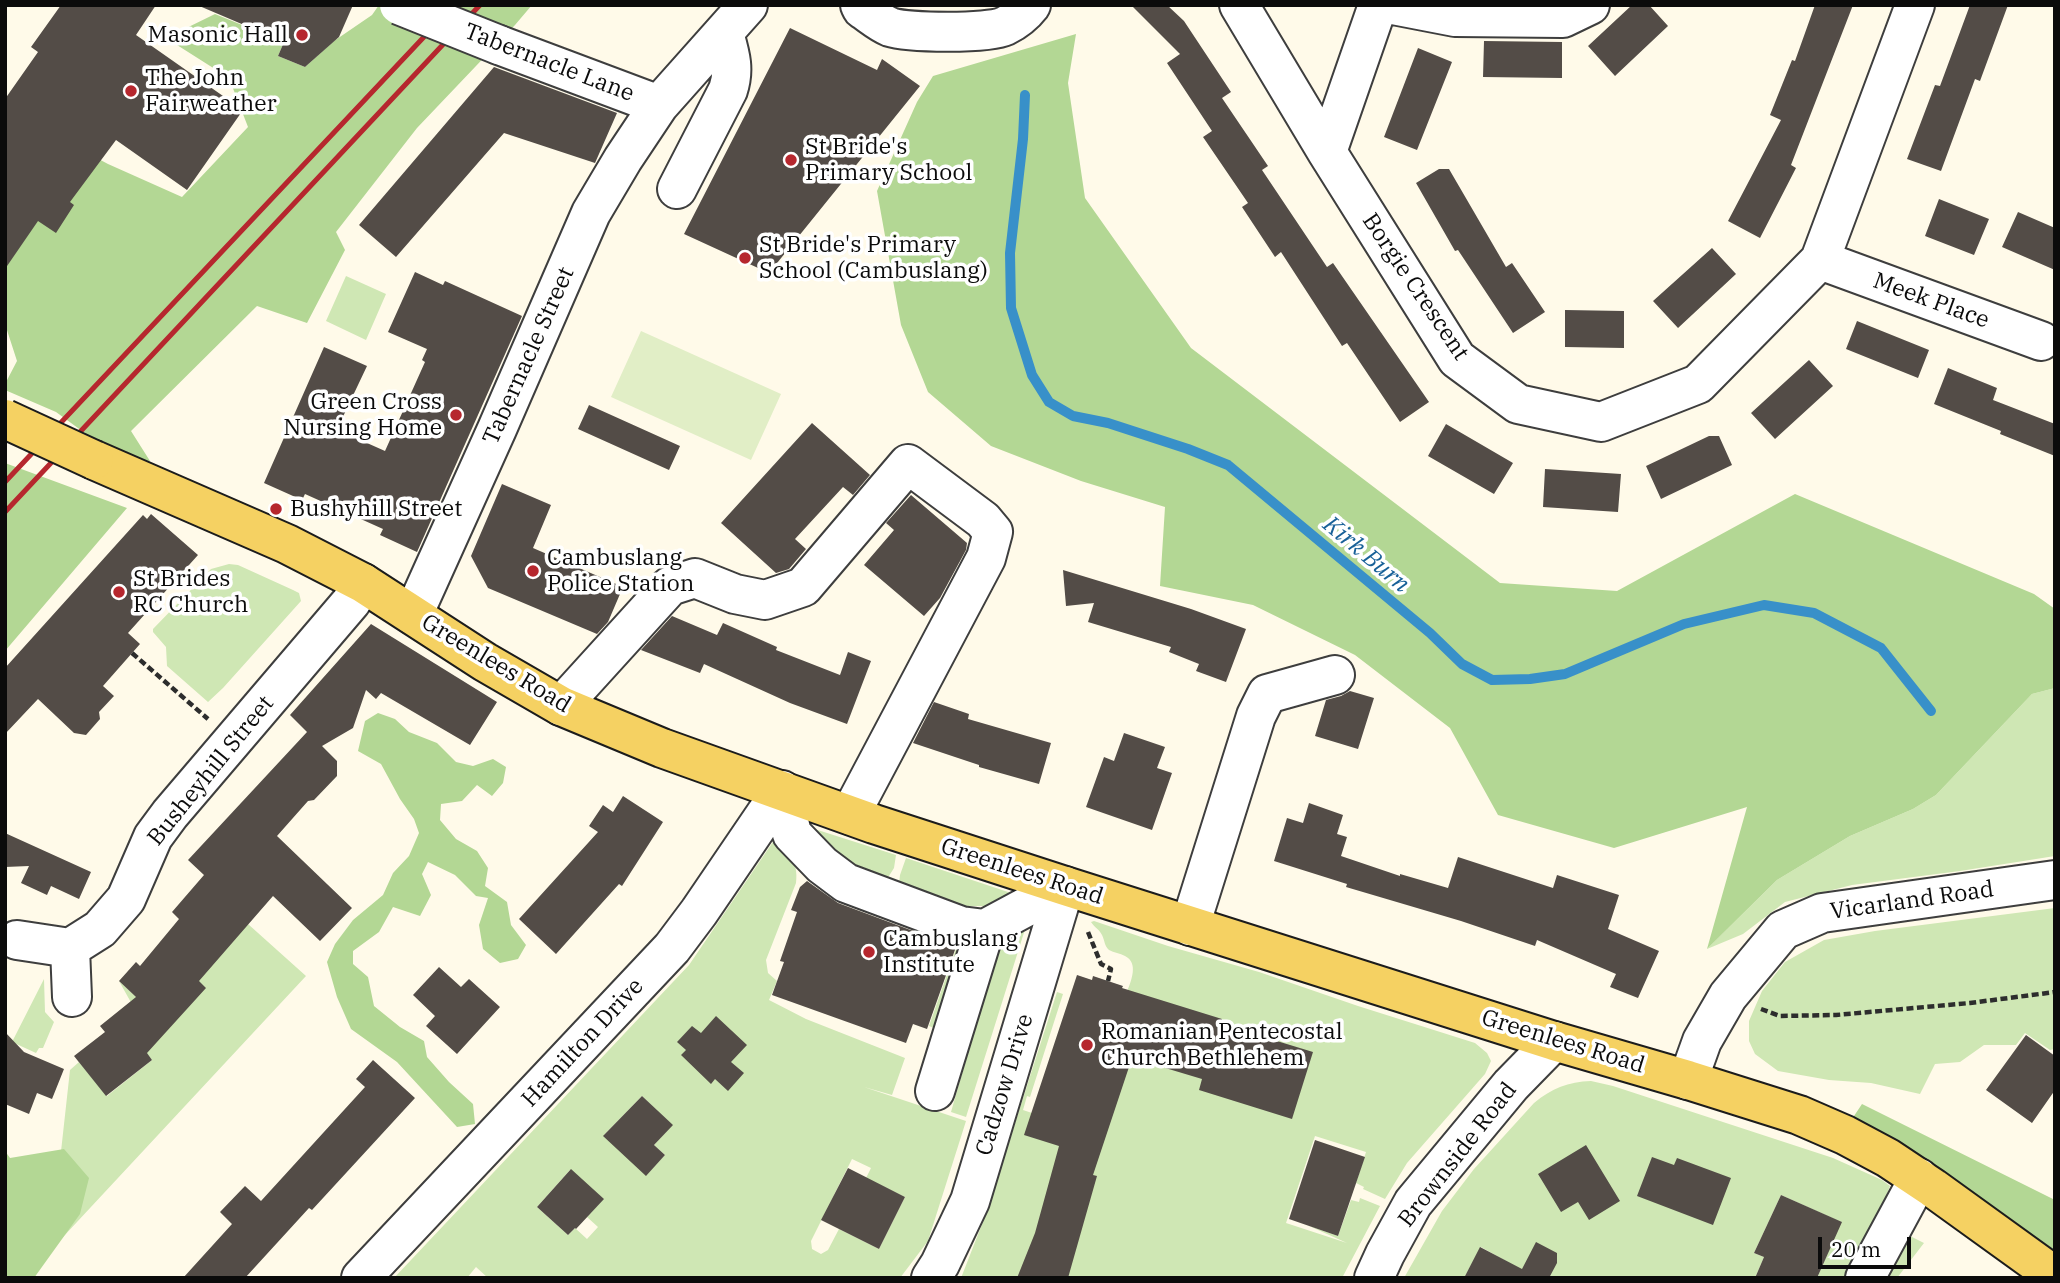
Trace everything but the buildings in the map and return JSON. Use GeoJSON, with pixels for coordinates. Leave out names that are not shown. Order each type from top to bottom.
{"type":"FeatureCollection","features":[{"type":"Feature","properties":{"kind":"main road","name":"Greenlees Road"},"geometry":{"type":"LineString","coordinates":[[5,419],[287,544],[363,583],[485,662],[561,706],[662,748],[850,815],[1190,926],[1799,1115],[1888,1158],[2055,1276]]}},
{"type":"Feature","properties":{"kind":"street","name":"Tabernacle Lane"},"geometry":{"type":"LineString","coordinates":[[399,5],[659,105]]}},
{"type":"Feature","properties":{"kind":"street"},"geometry":{"type":"LineString","coordinates":[[860,5],[888,26],[934,32],[1003,27],[1018,18],[1031,5]]}},
{"type":"Feature","properties":{"kind":"street","name":"Borgie Crescent"},"geometry":{"type":"LineString","coordinates":[[1239,5],[1327,152],[1457,359],[1518,404],[1601,422],[1698,384],[1820,260],[1915,5]]}},
{"type":"Feature","properties":{"kind":"street"},"geometry":{"type":"LineString","coordinates":[[1327,152],[1378,5]]}},
{"type":"Feature","properties":{"kind":"street"},"geometry":{"type":"LineString","coordinates":[[1393,5],[1455,17],[1549,18],[1563,18],[1590,5]]}},
{"type":"Feature","properties":{"kind":"street"},"geometry":{"type":"LineString","coordinates":[[677,189],[728,90],[732,77],[736,19]]}},
{"type":"Feature","properties":{"kind":"street","name":"Tabernacle Street"},"geometry":{"type":"LineString","coordinates":[[413,615],[591,213],[659,105],[736,19]]}},
{"type":"Feature","properties":{"kind":"street","name":"Meek Place"},"geometry":{"type":"LineString","coordinates":[[1820,260],[2041,341]]}},
{"type":"Feature","properties":{"kind":"street"},"geometry":{"type":"LineString","coordinates":[[561,706],[670,586],[695,578],[735,594],[765,600],[803,587],[908,464],[983,520],[993,532],[986,558],[850,815]]}},
{"type":"Feature","properties":{"kind":"street","name":"Busheyhill Street"},"geometry":{"type":"LineString","coordinates":[[70,948],[100,929],[126,900],[153,837],[233,739],[351,603],[363,583]]}},
{"type":"Feature","properties":{"kind":"street"},"geometry":{"type":"LineString","coordinates":[[1190,926],[1256,716],[1267,694],[1335,675]]}},
{"type":"Feature","properties":{"kind":"street"},"geometry":{"type":"LineString","coordinates":[[782,790],[792,834],[822,865],[846,883],[961,926],[985,929],[1065,886]]}},
{"type":"Feature","properties":{"kind":"street","name":"Hamilton Drive"},"geometry":{"type":"LineString","coordinates":[[361,1278],[672,948],[782,790]]}},
{"type":"Feature","properties":{"kind":"street","name":"Vicarland Road"},"geometry":{"type":"LineString","coordinates":[[1688,1080],[1702,1041],[1728,996],[1783,930],[1822,913],[2055,880]]}},
{"type":"Feature","properties":{"kind":"street","name":"Cadzow Drive"},"geometry":{"type":"LineString","coordinates":[[931,1278],[970,1201],[1065,886]]}},
{"type":"Feature","properties":{"kind":"street"},"geometry":{"type":"LineString","coordinates":[[935,1091],[985,929]]}},
{"type":"Feature","properties":{"kind":"street"},"geometry":{"type":"LineString","coordinates":[[18,940],[70,948],[72,997]]}},
{"type":"Feature","properties":{"kind":"street","name":"Brownside Road"},"geometry":{"type":"LineString","coordinates":[[1374,1278],[1413,1203],[1511,1085],[1555,1041]]}},
{"type":"Feature","properties":{"kind":"street"},"geometry":{"type":"LineString","coordinates":[[1865,1278],[1919,1178]]}},
{"type":"Feature","properties":{"kind":"path"},"geometry":{"type":"LineString","coordinates":[[132,653],[233,739]]}},
{"type":"Feature","properties":{"kind":"path"},"geometry":{"type":"LineString","coordinates":[[1089,933],[1101,964],[1111,969],[1108,981]]}},
{"type":"Feature","properties":{"kind":"path"},"geometry":{"type":"LineString","coordinates":[[1758,1008],[1780,1017],[1836,1015],[2055,992]]}},
{"type":"Feature","properties":{"kind":"green space"},"geometry":{"type":"Polygon","coordinates":[[[379,5],[532,5],[417,128],[336,232],[345,250],[307,323],[257,306],[131,431],[150,461],[134,469],[56,412],[5,390],[5,384],[17,361],[5,324],[5,243],[61,139],[108,164],[182,197],[248,127],[229,78],[166,38],[215,14],[284,42],[278,56],[305,67],[334,41],[372,15],[379,5]]]}},
{"type":"Feature","properties":{"kind":"green space"},"geometry":{"type":"Polygon","coordinates":[[[1076,34],[1068,83],[1085,198],[1191,348],[1500,583],[1617,591],[1795,494],[2034,594],[2055,609],[2055,688],[2032,694],[1936,795],[1913,809],[1850,836],[1777,880],[1707,949],[1747,807],[1614,848],[1498,815],[1450,728],[1355,655],[1253,605],[1160,586],[1165,507],[1081,481],[991,446],[928,392],[901,325],[877,191],[917,102],[933,76],[1076,34]]]}},
{"type":"Feature","properties":{"kind":"green space"},"geometry":{"type":"Polygon","coordinates":[[[346,276],[386,294],[366,340],[326,321],[346,276]]]}},
{"type":"Feature","properties":{"kind":"green space"},"geometry":{"type":"Polygon","coordinates":[[[641,331],[781,394],[751,460],[611,397],[641,331]]]}},
{"type":"Feature","properties":{"kind":"green space"},"geometry":{"type":"Polygon","coordinates":[[[5,463],[127,508],[5,651],[5,463]]]}},
{"type":"Feature","properties":{"kind":"green space"},"geometry":{"type":"Polygon","coordinates":[[[229,564],[238,565],[299,593],[301,601],[208,702],[167,666],[166,647],[153,629],[211,569],[229,564]]]}},
{"type":"Feature","properties":{"kind":"green space"},"geometry":{"type":"Polygon","coordinates":[[[2055,688],[2055,856],[1852,885],[1785,902],[1743,934],[1707,949],[1777,880],[1850,836],[1913,809],[1936,795],[2032,694],[2055,688]]]}},
{"type":"Feature","properties":{"kind":"green space"},"geometry":{"type":"Polygon","coordinates":[[[378,713],[395,719],[409,732],[437,743],[456,762],[473,766],[493,759],[506,767],[503,783],[492,796],[477,785],[462,801],[441,804],[440,820],[456,839],[477,851],[488,868],[485,886],[507,902],[511,925],[526,945],[518,959],[500,963],[483,949],[479,925],[488,898],[476,896],[455,875],[428,862],[422,874],[431,895],[420,916],[393,907],[379,932],[353,951],[353,964],[368,977],[374,1006],[400,1027],[424,1041],[427,1057],[473,1104],[475,1124],[457,1127],[397,1062],[351,1029],[337,997],[327,962],[335,944],[353,920],[383,895],[393,873],[409,856],[419,833],[414,819],[381,764],[358,751],[365,721],[378,713]]]}},
{"type":"Feature","properties":{"kind":"green space"},"geometry":{"type":"Polygon","coordinates":[[[802,825],[896,855],[894,868],[887,879],[837,862],[802,825]]]}},
{"type":"Feature","properties":{"kind":"green space"},"geometry":{"type":"Polygon","coordinates":[[[775,839],[792,859],[796,869],[796,883],[766,960],[768,973],[777,981],[769,1000],[806,1019],[905,1058],[892,1095],[864,1087],[966,1121],[928,1241],[900,1278],[488,1278],[476,1267],[467,1278],[394,1278],[689,965],[775,839]],[[642,1096],[604,1135],[646,1175],[665,1155],[654,1145],[672,1125],[642,1096]],[[852,1159],[811,1241],[812,1249],[821,1254],[828,1250],[839,1229],[879,1249],[905,1197],[866,1178],[871,1168],[852,1159]],[[570,1170],[537,1207],[568,1235],[575,1228],[587,1239],[598,1227],[587,1217],[603,1199],[570,1170]]]}},
{"type":"Feature","properties":{"kind":"green space"},"geometry":{"type":"Polygon","coordinates":[[[906,858],[1011,893],[1014,897],[992,906],[960,906],[899,884],[906,858]]]}},
{"type":"Feature","properties":{"kind":"green space"},"geometry":{"type":"Polygon","coordinates":[[[2055,908],[2055,1049],[2050,1050],[2025,1033],[2016,1045],[1984,1045],[1960,1062],[1935,1064],[1920,1094],[1871,1083],[1829,1080],[1778,1071],[1755,1054],[1749,1041],[1749,1021],[1762,991],[1785,962],[1824,940],[2055,908]]]}},
{"type":"Feature","properties":{"kind":"green space"},"geometry":{"type":"Polygon","coordinates":[[[1091,922],[1475,1043],[1487,1053],[1491,1061],[1485,1074],[1407,1163],[1385,1199],[1356,1183],[1366,1152],[1315,1136],[1286,1223],[1347,1243],[1307,1225],[1338,1236],[1351,1200],[1359,1202],[1360,1198],[1380,1206],[1342,1278],[961,1278],[986,1214],[1057,992],[1063,994],[1030,1097],[1027,1096],[1023,1110],[1032,1113],[1127,992],[1133,973],[1132,963],[1125,956],[1109,950],[1101,933],[1091,922]]]}},
{"type":"Feature","properties":{"kind":"green space"},"geometry":{"type":"Polygon","coordinates":[[[1027,923],[966,1117],[951,1112],[998,948],[1011,929],[1027,923]]]}},
{"type":"Feature","properties":{"kind":"green space"},"geometry":{"type":"Polygon","coordinates":[[[248,924],[306,976],[50,1251],[70,1070],[79,1062],[107,1096],[152,1060],[119,1018],[133,1006],[119,981],[170,1028],[180,964],[248,924]]]}},
{"type":"Feature","properties":{"kind":"green space"},"geometry":{"type":"Polygon","coordinates":[[[958,943],[964,945],[934,1028],[929,1026],[958,943]]]}},
{"type":"Feature","properties":{"kind":"green space"},"geometry":{"type":"Polygon","coordinates":[[[44,979],[45,1012],[54,1022],[43,1048],[39,1048],[36,1053],[12,1042],[44,979]]]}},
{"type":"Feature","properties":{"kind":"green space"},"geometry":{"type":"Polygon","coordinates":[[[1591,1081],[1833,1158],[1890,1186],[1853,1278],[1817,1278],[1841,1222],[1781,1195],[1754,1253],[1764,1257],[1755,1278],[1536,1278],[1481,1247],[1464,1278],[1404,1278],[1442,1211],[1474,1169],[1534,1103],[1561,1087],[1591,1081]]]}},
{"type":"Feature","properties":{"kind":"green space"},"geometry":{"type":"Polygon","coordinates":[[[1862,1104],[2055,1200],[2055,1258],[1852,1119],[1862,1104]]]}},
{"type":"Feature","properties":{"kind":"green space"},"geometry":{"type":"Polygon","coordinates":[[[64,1149],[89,1178],[80,1214],[34,1278],[5,1278],[5,1151],[10,1158],[64,1149]]]}},
{"type":"Feature","properties":{"kind":"green space"},"geometry":{"type":"Polygon","coordinates":[[[1900,1231],[1924,1243],[1897,1278],[1877,1278],[1900,1231]]]}},
{"type":"Feature","properties":{"kind":"waterway","name":"Kirk Burn"},"geometry":{"type":"LineString","coordinates":[[1025,95],[1023,139],[1010,253],[1011,308],[1032,375],[1049,402],[1073,416],[1108,423],[1228,465],[1430,633],[1462,664],[1492,680],[1530,679],[1565,674],[1684,624],[1764,605],[1814,613],[1881,648],[1931,711]]}},
{"type":"Feature","properties":{"kind":"railway"},"geometry":{"type":"LineString","coordinates":[[5,482],[454,5]]}},
{"type":"Feature","properties":{"kind":"railway"},"geometry":{"type":"LineString","coordinates":[[5,512],[480,5]]}},
{"type":"Feature","properties":{"kind":"place","name":"Masonic Hall"},"geometry":{"type":"Point","coordinates":[302,35]}},
{"type":"Feature","properties":{"kind":"place","name":"The John Fairweather"},"geometry":{"type":"Point","coordinates":[131,91]}},
{"type":"Feature","properties":{"kind":"place","name":"St Bride's Primary School"},"geometry":{"type":"Point","coordinates":[791,160]}},
{"type":"Feature","properties":{"kind":"place","name":"St Bride's Primary School (Cambuslang)"},"geometry":{"type":"Point","coordinates":[745,258]}},
{"type":"Feature","properties":{"kind":"place","name":"Green Cross Nursing Home"},"geometry":{"type":"Point","coordinates":[456,415]}},
{"type":"Feature","properties":{"kind":"place","name":"Bushyhill Street"},"geometry":{"type":"Point","coordinates":[276,509]}},
{"type":"Feature","properties":{"kind":"place","name":"Cambuslang Police Station"},"geometry":{"type":"Point","coordinates":[533,571]}},
{"type":"Feature","properties":{"kind":"place","name":"St Brides RC Church"},"geometry":{"type":"Point","coordinates":[119,592]}},
{"type":"Feature","properties":{"kind":"place","name":"Cambuslang Institute"},"geometry":{"type":"Point","coordinates":[869,952]}},
{"type":"Feature","properties":{"kind":"place","name":"Romanian Pentecostal Church Bethlehem"},"geometry":{"type":"Point","coordinates":[1087,1045]}}]}
